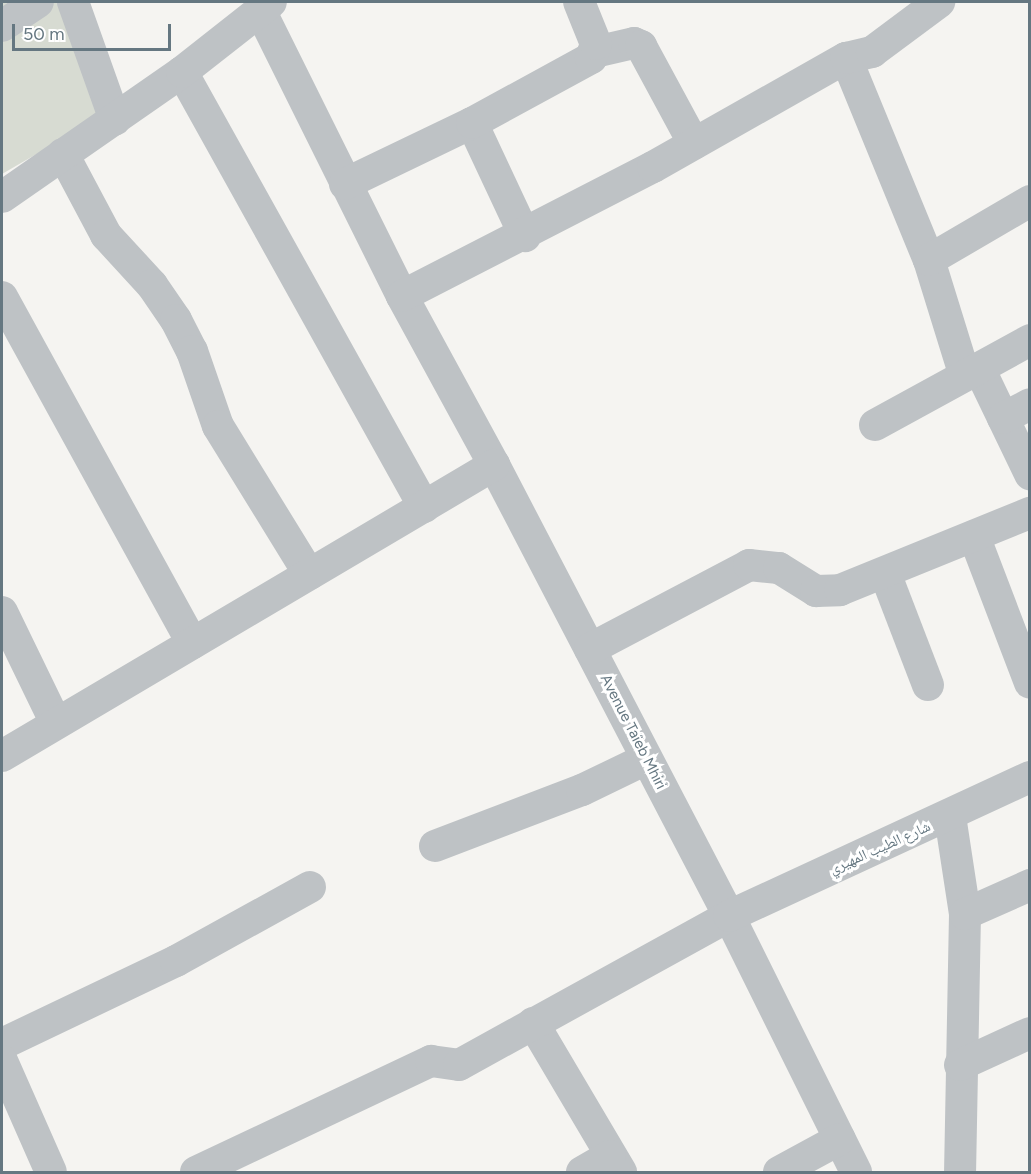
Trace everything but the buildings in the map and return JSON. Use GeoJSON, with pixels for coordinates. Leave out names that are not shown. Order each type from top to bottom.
{"type":"FeatureCollection","features":[{"type":"Feature","properties":{"kind":"street"},"geometry":{"type":"LineString","coordinates":[[2,26],[38,2]]}},
{"type":"Feature","properties":{"kind":"street"},"geometry":{"type":"LineString","coordinates":[[73,2],[115,120]]}},
{"type":"Feature","properties":{"kind":"street"},"geometry":{"type":"LineString","coordinates":[[579,2],[596,52]]}},
{"type":"Feature","properties":{"kind":"street"},"geometry":{"type":"LineString","coordinates":[[402,296],[525,236],[846,58],[872,52],[939,2]]}},
{"type":"Feature","properties":{"kind":"street"},"geometry":{"type":"LineString","coordinates":[[2,197],[182,72],[265,6]]}},
{"type":"Feature","properties":{"kind":"street","name":"Avenue Taïeb Mhiri"},"geometry":{"type":"LineString","coordinates":[[265,6],[345,184],[729,916],[856,1173]]}},
{"type":"Feature","properties":{"kind":"street"},"geometry":{"type":"LineString","coordinates":[[345,184],[472,123],[591,58],[596,52],[634,44],[641,46],[694,144]]}},
{"type":"Feature","properties":{"kind":"street"},"geometry":{"type":"LineString","coordinates":[[846,58],[929,260],[972,372],[1016,411],[1029,474]]}},
{"type":"Feature","properties":{"kind":"street"},"geometry":{"type":"LineString","coordinates":[[182,72],[424,507]]}},
{"type":"Feature","properties":{"kind":"street"},"geometry":{"type":"LineString","coordinates":[[472,123],[525,236]]}},
{"type":"Feature","properties":{"kind":"street"},"geometry":{"type":"LineString","coordinates":[[63,154],[106,235],[152,285],[176,320],[192,351],[218,426],[309,574]]}},
{"type":"Feature","properties":{"kind":"street"},"geometry":{"type":"LineString","coordinates":[[929,260],[1029,201]]}},
{"type":"Feature","properties":{"kind":"street"},"geometry":{"type":"LineString","coordinates":[[2,297],[192,643]]}},
{"type":"Feature","properties":{"kind":"street"},"geometry":{"type":"LineString","coordinates":[[875,425],[1029,340]]}},
{"type":"Feature","properties":{"kind":"street"},"geometry":{"type":"LineString","coordinates":[[2,756],[494,465]]}},
{"type":"Feature","properties":{"kind":"street"},"geometry":{"type":"LineString","coordinates":[[590,649],[749,566],[778,568],[816,591],[840,590],[1029,513]]}},
{"type":"Feature","properties":{"kind":"street"},"geometry":{"type":"LineString","coordinates":[[974,536],[1029,683]]}},
{"type":"Feature","properties":{"kind":"street"},"geometry":{"type":"LineString","coordinates":[[885,573],[928,685]]}},
{"type":"Feature","properties":{"kind":"street"},"geometry":{"type":"LineString","coordinates":[[2,612],[56,723]]}},
{"type":"Feature","properties":{"kind":"street"},"geometry":{"type":"LineString","coordinates":[[435,846],[582,790],[646,759]]}},
{"type":"Feature","properties":{"kind":"street","name":"شارع الطيب المهيري"},"geometry":{"type":"LineString","coordinates":[[196,1173],[431,1061],[459,1065],[729,916],[950,816],[1029,777]]}},
{"type":"Feature","properties":{"kind":"street"},"geometry":{"type":"LineString","coordinates":[[950,816],[965,914],[960,1065],[960,1173]]}},
{"type":"Feature","properties":{"kind":"street"},"geometry":{"type":"LineString","coordinates":[[965,914],[1029,885]]}},
{"type":"Feature","properties":{"kind":"street"},"geometry":{"type":"LineString","coordinates":[[2,1044],[176,961],[310,887]]}},
{"type":"Feature","properties":{"kind":"street"},"geometry":{"type":"LineString","coordinates":[[533,1023],[616,1164],[582,1173]]}},
{"type":"Feature","properties":{"kind":"street"},"geometry":{"type":"LineString","coordinates":[[960,1065],[1029,1034]]}},
{"type":"Feature","properties":{"kind":"street"},"geometry":{"type":"LineString","coordinates":[[2,1062],[51,1173]]}},
{"type":"Feature","properties":{"kind":"street"},"geometry":{"type":"LineString","coordinates":[[778,1173],[840,1139]]}},
{"type":"Feature","properties":{"kind":"shaded area"},"geometry":{"type":"Polygon","coordinates":[[[2,2],[70,2],[111,111],[2,174],[2,2]]]}}]}
